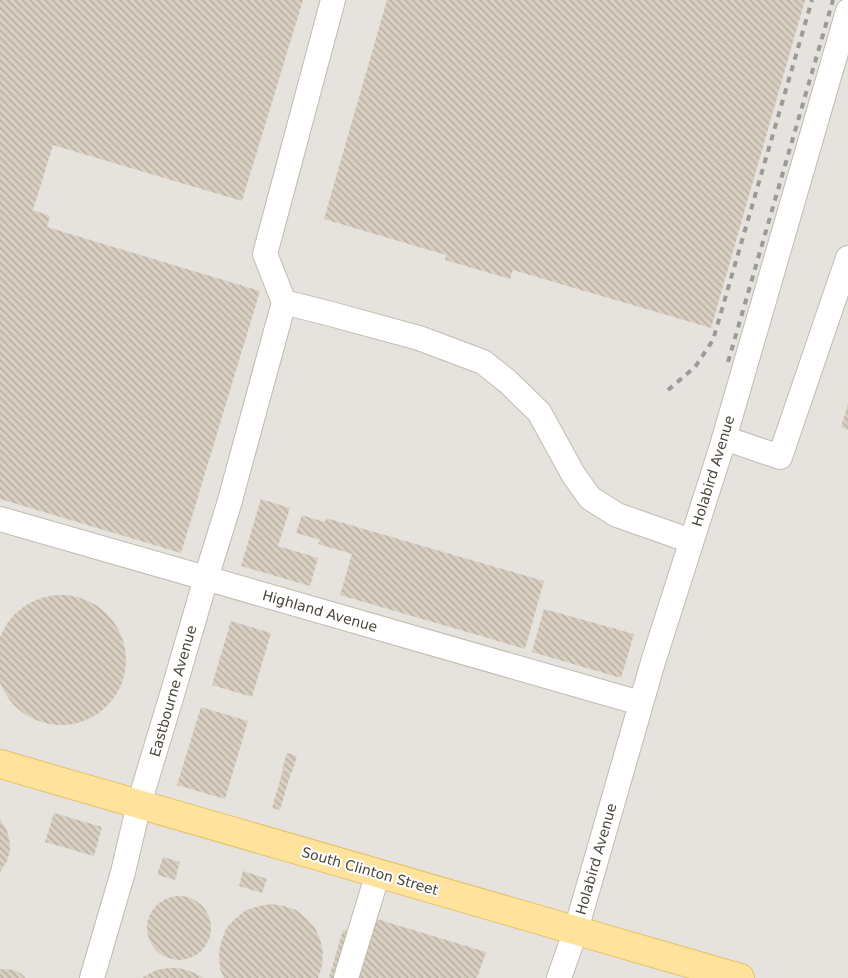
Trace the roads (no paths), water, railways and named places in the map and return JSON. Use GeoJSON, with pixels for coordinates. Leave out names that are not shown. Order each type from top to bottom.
{"type":"FeatureCollection","features":[{"type":"Feature","properties":{"kind":"main road","name":"South Clinton Street"},"geometry":{"type":"LineString","coordinates":[[0,764],[740,978]]}},
{"type":"Feature","properties":{"kind":"street"},"geometry":{"type":"LineString","coordinates":[[333,0],[265,254],[284,302],[419,338],[483,362],[507,381],[539,412],[573,474],[590,498],[618,515],[690,541]]}},
{"type":"Feature","properties":{"kind":"street","name":"Holabird Avenue"},"geometry":{"type":"LineString","coordinates":[[559,978],[576,930],[640,703],[724,438],[848,11]]}},
{"type":"Feature","properties":{"kind":"street"},"geometry":{"type":"LineString","coordinates":[[724,438],[780,457],[848,258]]}},
{"type":"Feature","properties":{"kind":"street","name":"Eastbourne Avenue"},"geometry":{"type":"LineString","coordinates":[[92,978],[123,872],[139,804],[231,494],[284,302]]}},
{"type":"Feature","properties":{"kind":"street","name":"Highland Avenue"},"geometry":{"type":"LineString","coordinates":[[0,519],[640,703]]}},
{"type":"Feature","properties":{"kind":"street"},"geometry":{"type":"LineString","coordinates":[[346,978],[378,873]]}},
{"type":"Feature","properties":{"kind":"railway"},"geometry":{"type":"LineString","coordinates":[[668,390],[695,367],[713,340],[812,0]]}},
{"type":"Feature","properties":{"kind":"railway"},"geometry":{"type":"LineString","coordinates":[[728,362],[833,0]]}}]}
